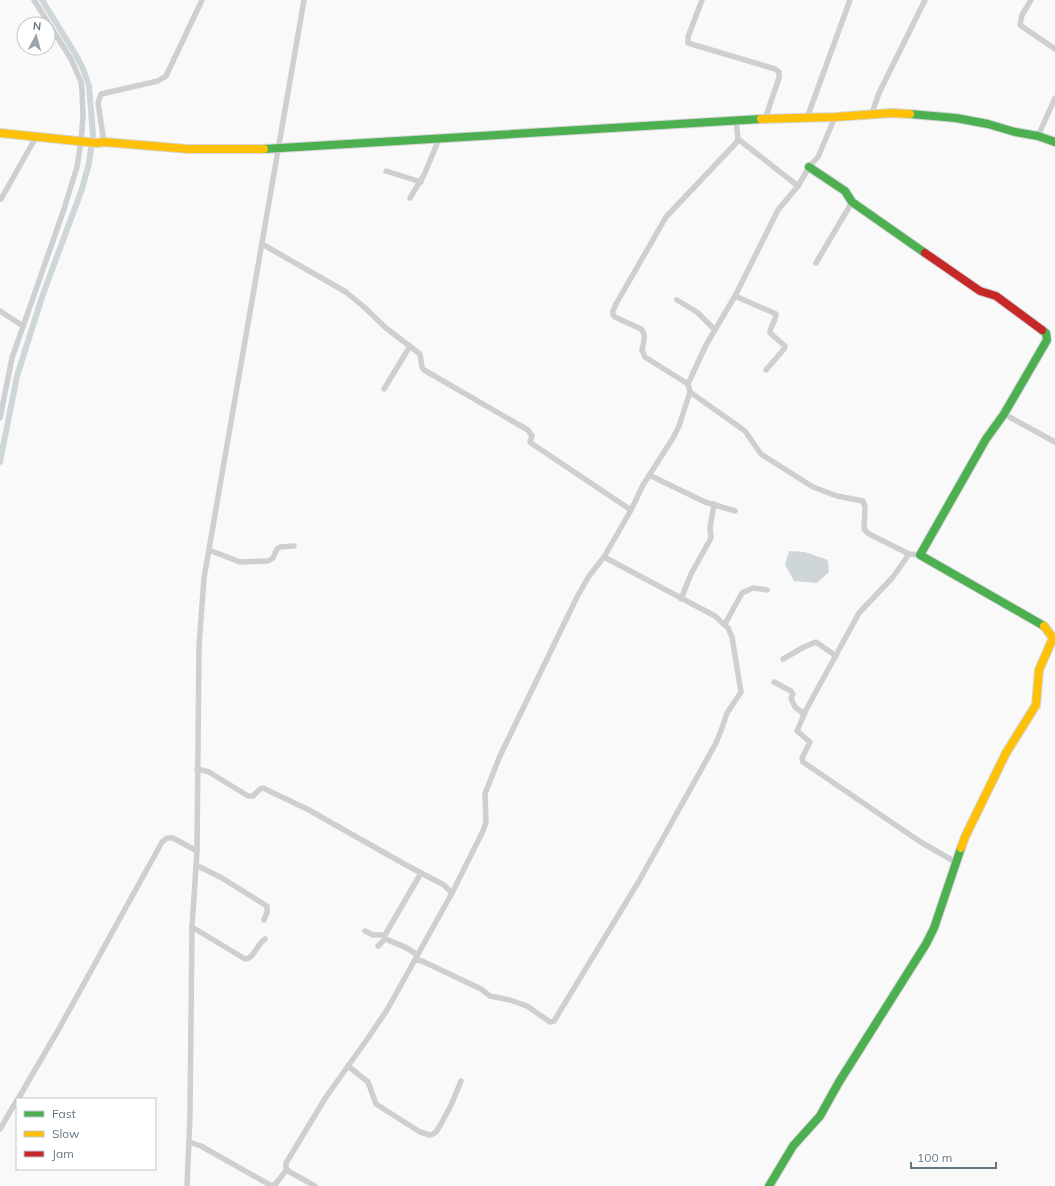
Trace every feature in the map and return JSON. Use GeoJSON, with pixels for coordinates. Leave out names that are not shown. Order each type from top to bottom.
{"type":"FeatureCollection","features":[{"type":"Feature","properties":{"kind":"street"},"geometry":{"type":"LineString","coordinates":[[0,418],[12,358],[63,212],[85,142],[81,82],[71,59],[34,0]]}},
{"type":"Feature","properties":{"kind":"street"},"geometry":{"type":"LineString","coordinates":[[101,142],[98,103],[101,94],[158,81],[166,76],[202,0]]}},
{"type":"Feature","properties":{"kind":"street"},"geometry":{"type":"LineString","coordinates":[[187,1186],[192,927],[197,851],[200,646],[204,578],[304,0]]}},
{"type":"Feature","properties":{"kind":"street"},"geometry":{"type":"LineString","coordinates":[[702,0],[688,37],[688,43],[779,72],[780,78],[765,119]]}},
{"type":"Feature","properties":{"kind":"street"},"geometry":{"type":"LineString","coordinates":[[807,118],[850,0]]}},
{"type":"Feature","properties":{"kind":"street"},"geometry":{"type":"LineString","coordinates":[[872,113],[879,93],[925,0]]}},
{"type":"Feature","properties":{"kind":"street"},"geometry":{"type":"LineString","coordinates":[[1031,0],[1022,15],[1020,25],[1055,49]]}},
{"type":"Feature","properties":{"kind":"street"},"geometry":{"type":"LineString","coordinates":[[1038,136],[1055,98]]}},
{"type":"Feature","properties":{"kind":"street"},"geometry":{"type":"LineString","coordinates":[[0,133],[85,142],[175,148],[278,149],[736,120],[835,117],[872,113],[892,113],[956,118],[1038,136],[1055,142]]}},
{"type":"Feature","properties":{"kind":"street"},"geometry":{"type":"LineString","coordinates":[[189,1142],[201,1146],[270,1185],[276,1185],[286,1169],[286,1163],[326,1097],[387,1010],[452,893],[483,832],[486,822],[486,794],[505,745],[577,597],[589,576],[604,557],[649,476],[673,438],[679,426],[690,392],[688,384],[706,345],[735,296],[778,210],[798,186],[809,167],[818,157],[835,117]]}},
{"type":"Feature","properties":{"kind":"street"},"geometry":{"type":"LineString","coordinates":[[688,384],[645,357],[642,350],[645,336],[644,332],[615,317],[613,315],[613,311],[666,216],[736,143],[738,139],[736,120]]}},
{"type":"Feature","properties":{"kind":"street"},"geometry":{"type":"LineString","coordinates":[[1,199],[36,137]]}},
{"type":"Feature","properties":{"kind":"street"},"geometry":{"type":"LineString","coordinates":[[410,198],[420,182],[439,139]]}},
{"type":"Feature","properties":{"kind":"street"},"geometry":{"type":"LineString","coordinates":[[738,139],[798,186]]}},
{"type":"Feature","properties":{"kind":"street"},"geometry":{"type":"LineString","coordinates":[[809,167],[845,191],[852,202],[969,283],[980,290],[996,296],[1046,333],[1047,340],[1004,414],[986,439],[920,555]]}},
{"type":"Feature","properties":{"kind":"street"},"geometry":{"type":"LineString","coordinates":[[386,171],[420,182]]}},
{"type":"Feature","properties":{"kind":"street"},"geometry":{"type":"LineString","coordinates":[[816,263],[852,202]]}},
{"type":"Feature","properties":{"kind":"street"},"geometry":{"type":"LineString","coordinates":[[262,244],[346,292],[386,328],[420,354],[422,367],[424,370],[528,430],[532,436],[530,443],[631,510]]}},
{"type":"Feature","properties":{"kind":"street"},"geometry":{"type":"LineString","coordinates":[[735,296],[776,314],[770,333],[785,346],[766,370]]}},
{"type":"Feature","properties":{"kind":"street"},"geometry":{"type":"LineString","coordinates":[[677,300],[697,312],[715,330]]}},
{"type":"Feature","properties":{"kind":"street"},"geometry":{"type":"LineString","coordinates":[[0,311],[23,326]]}},
{"type":"Feature","properties":{"kind":"street"},"geometry":{"type":"LineString","coordinates":[[384,389],[410,346]]}},
{"type":"Feature","properties":{"kind":"street"},"geometry":{"type":"LineString","coordinates":[[690,392],[746,431],[755,447],[761,454],[812,487],[837,496],[864,501],[865,532],[909,554],[920,555],[1043,625],[1054,639],[1039,670],[1036,704],[1006,753],[965,837],[934,928],[926,944],[839,1082],[820,1116],[793,1146],[769,1186]]}},
{"type":"Feature","properties":{"kind":"street"},"geometry":{"type":"LineString","coordinates":[[1004,414],[1055,442]]}},
{"type":"Feature","properties":{"kind":"street"},"geometry":{"type":"LineString","coordinates":[[649,476],[705,502],[735,512]]}},
{"type":"Feature","properties":{"kind":"street"},"geometry":{"type":"LineString","coordinates":[[681,599],[691,574],[711,538],[710,528],[714,504]]}},
{"type":"Feature","properties":{"kind":"street"},"geometry":{"type":"LineString","coordinates":[[209,550],[240,562],[268,561],[273,558],[277,549],[280,547],[294,546]]}},
{"type":"Feature","properties":{"kind":"street"},"geometry":{"type":"LineString","coordinates":[[909,554],[893,577],[859,613],[804,714],[797,731],[810,742],[802,758],[802,762],[919,840],[957,863]]}},
{"type":"Feature","properties":{"kind":"street"},"geometry":{"type":"LineString","coordinates":[[378,946],[385,939],[388,940],[410,950],[416,954],[416,958],[481,989],[490,996],[510,1000],[527,1006],[550,1022],[554,1021],[639,881],[716,743],[727,713],[741,692],[732,637],[725,624],[715,616],[604,557]]}},
{"type":"Feature","properties":{"kind":"street"},"geometry":{"type":"LineString","coordinates":[[725,624],[742,593],[753,588],[766,590]]}},
{"type":"Feature","properties":{"kind":"street"},"geometry":{"type":"LineString","coordinates":[[783,659],[816,642],[836,656]]}},
{"type":"Feature","properties":{"kind":"street"},"geometry":{"type":"LineString","coordinates":[[774,682],[792,692],[793,694],[791,698],[795,707],[804,714]]}},
{"type":"Feature","properties":{"kind":"street"},"geometry":{"type":"LineString","coordinates":[[197,769],[209,772],[250,796],[254,795],[261,788],[264,788],[309,810],[444,885],[452,893]]}},
{"type":"Feature","properties":{"kind":"street"},"geometry":{"type":"LineString","coordinates":[[18,1098],[60,1027],[162,842],[167,838],[173,838],[197,851]]}},
{"type":"Feature","properties":{"kind":"street"},"geometry":{"type":"LineString","coordinates":[[196,865],[222,878],[267,906],[267,912],[264,920]]}},
{"type":"Feature","properties":{"kind":"street"},"geometry":{"type":"LineString","coordinates":[[365,931],[373,935],[384,936],[421,873]]}},
{"type":"Feature","properties":{"kind":"street"},"geometry":{"type":"LineString","coordinates":[[192,927],[245,959],[252,957],[259,943],[265,939]]}},
{"type":"Feature","properties":{"kind":"street"},"geometry":{"type":"LineString","coordinates":[[348,1066],[368,1082],[376,1104],[420,1132],[430,1135],[436,1132],[441,1124],[452,1103],[461,1080]]}},
{"type":"Feature","properties":{"kind":"street"},"geometry":{"type":"LineString","coordinates":[[0,1129],[16,1102]]}},
{"type":"Feature","properties":{"kind":"street"},"geometry":{"type":"LineString","coordinates":[[286,1169],[315,1186]]}},
{"type":"Feature","properties":{"kind":"shaded area"},"geometry":{"type":"Polygon","coordinates":[[[789,551],[805,552],[828,560],[829,572],[817,583],[794,581],[785,565],[789,551]]]}},
{"type":"Feature","properties":{"kind":"waterway"},"geometry":{"type":"LineString","coordinates":[[0,462],[17,376],[42,297],[82,189],[89,163],[93,135],[89,86],[83,69],[42,0]]}},
{"type":"Feature","properties":{"kind":"traffic: fast"},"geometry":{"type":"LineString","coordinates":[[910,114],[956,118],[988,124],[1015,132],[1038,136],[1055,142]]}},
{"type":"Feature","properties":{"kind":"traffic: fast"},"geometry":{"type":"LineString","coordinates":[[264,149],[761,119]]}},
{"type":"Feature","properties":{"kind":"traffic: fast"},"geometry":{"type":"LineString","coordinates":[[809,167],[845,191],[852,202],[925,253]]}},
{"type":"Feature","properties":{"kind":"traffic: fast"},"geometry":{"type":"LineString","coordinates":[[1042,330],[1046,333],[1047,340],[1004,414],[986,439],[920,555],[1044,626]]}},
{"type":"Feature","properties":{"kind":"traffic: fast"},"geometry":{"type":"LineString","coordinates":[[769,1186],[793,1146],[820,1116],[839,1082],[926,944],[934,928],[961,848]]}},
{"type":"Feature","properties":{"kind":"traffic: slow"},"geometry":{"type":"LineString","coordinates":[[761,119],[835,117],[892,113],[910,114]]}},
{"type":"Feature","properties":{"kind":"traffic: slow"},"geometry":{"type":"LineString","coordinates":[[0,133],[97,143],[104,142],[188,149],[264,149]]}},
{"type":"Feature","properties":{"kind":"traffic: slow"},"geometry":{"type":"LineString","coordinates":[[961,848],[1006,753],[1036,705],[1039,670],[1053,638],[1044,626]]}},
{"type":"Feature","properties":{"kind":"traffic: jam"},"geometry":{"type":"LineString","coordinates":[[925,253],[980,291],[996,296],[1042,330]]}}]}
